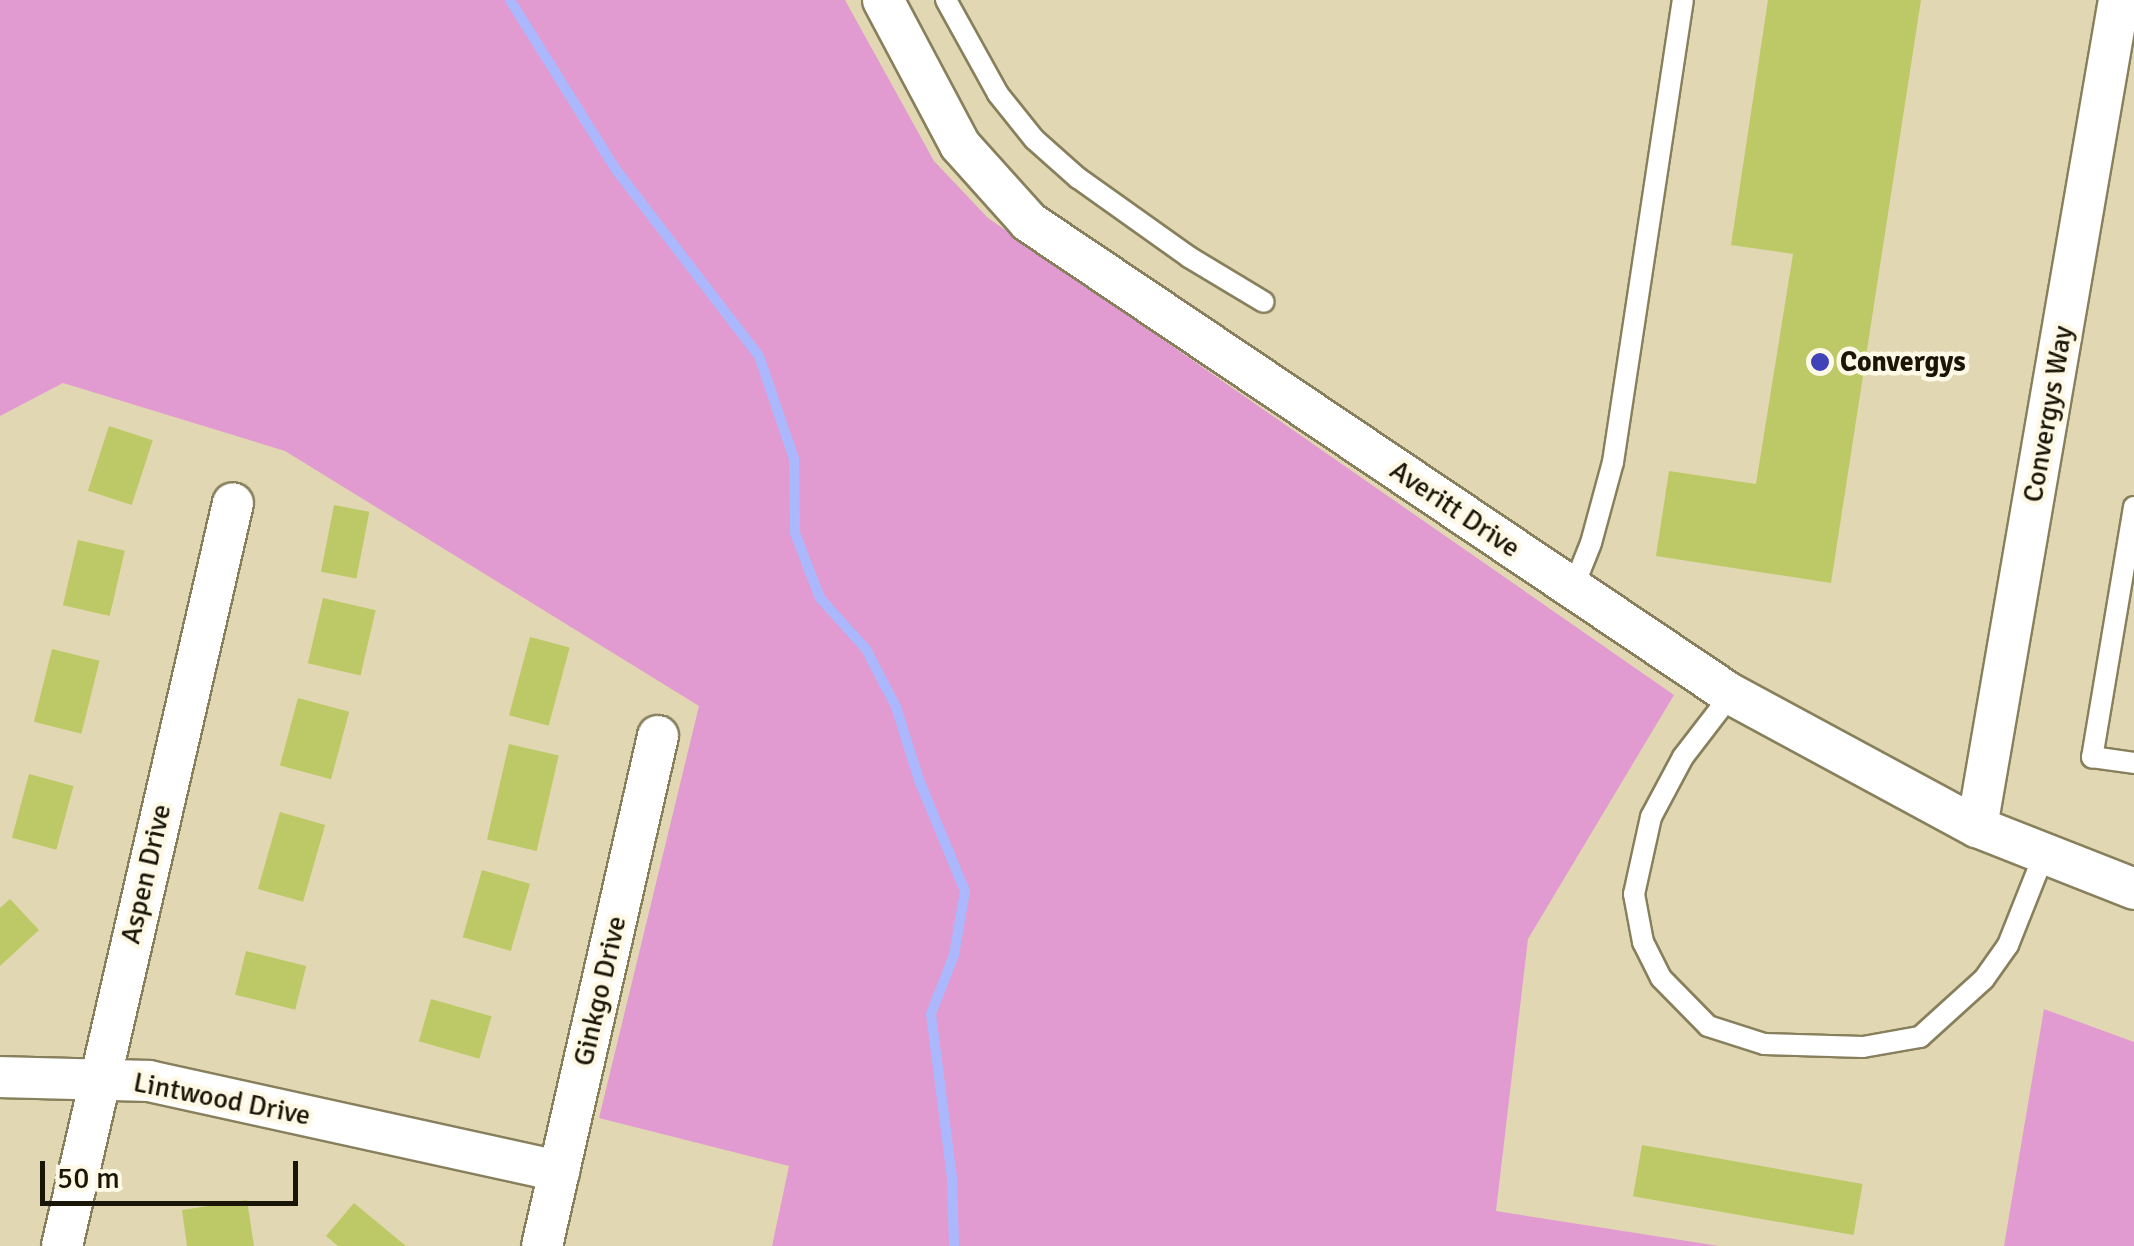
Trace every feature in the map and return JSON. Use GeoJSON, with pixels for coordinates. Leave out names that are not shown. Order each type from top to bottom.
{"type":"FeatureCollection","features":[{"type":"Feature","properties":{"kind":"street","name":"Averitt Drive"},"geometry":{"type":"LineString","coordinates":[[883,0],[960,145],[1029,222],[1726,692],[1978,827],[2134,889]]}},
{"type":"Feature","properties":{"kind":"street","name":"Convergys Way"},"geometry":{"type":"LineString","coordinates":[[1978,827],[2119,0]]}},
{"type":"Feature","properties":{"kind":"street","name":"Aspen Drive"},"geometry":{"type":"LineString","coordinates":[[62,1246],[233,504]]}},
{"type":"Feature","properties":{"kind":"street","name":"Ginkgo Drive"},"geometry":{"type":"LineString","coordinates":[[542,1246],[658,736]]}},
{"type":"Feature","properties":{"kind":"street","name":"Lintwood Drive"},"geometry":{"type":"LineString","coordinates":[[0,1077],[149,1081],[559,1171]]}},
{"type":"Feature","properties":{"kind":"lane"},"geometry":{"type":"LineString","coordinates":[[946,0],[998,94],[1034,139],[1078,178],[1188,257],[1264,302]]}},
{"type":"Feature","properties":{"kind":"lane"},"geometry":{"type":"LineString","coordinates":[[1572,588],[1591,544],[1613,462],[1684,0]]}},
{"type":"Feature","properties":{"kind":"lane"},"geometry":{"type":"LineString","coordinates":[[2134,507],[2092,757],[2134,763]]}},
{"type":"Feature","properties":{"kind":"lane"},"geometry":{"type":"LineString","coordinates":[[1726,692],[1723,705],[1683,757],[1651,816],[1634,894],[1643,942],[1661,978],[1708,1026],[1764,1044],[1862,1047],[1920,1036],[1984,979],[2008,945],[2044,856]]}},
{"type":"Feature","properties":{"kind":"shaded area"},"geometry":{"type":"Polygon","coordinates":[[[0,0],[845,0],[934,161],[988,218],[1674,695],[1528,939],[1496,1211],[1719,1246],[772,1246],[789,1166],[599,1118],[699,706],[285,451],[63,383],[0,416],[0,0]]]}},
{"type":"Feature","properties":{"kind":"shaded area"},"geometry":{"type":"Polygon","coordinates":[[[2044,1009],[2134,1042],[2134,1246],[2004,1246],[2044,1009]]]}},
{"type":"Feature","properties":{"kind":"building","name":"Convergys"},"geometry":{"type":"Polygon","coordinates":[[[1768,0],[1921,0],[1831,583],[1656,556],[1669,471],[1756,484],[1793,254],[1731,245],[1768,0]]]}},
{"type":"Feature","properties":{"kind":"building"},"geometry":{"type":"Polygon","coordinates":[[[109,426],[153,440],[132,505],[88,491],[109,426]]]}},
{"type":"Feature","properties":{"kind":"building"},"geometry":{"type":"Polygon","coordinates":[[[334,505],[369,512],[356,579],[321,572],[334,505]]]}},
{"type":"Feature","properties":{"kind":"building"},"geometry":{"type":"Polygon","coordinates":[[[78,540],[125,551],[110,616],[63,605],[78,540]]]}},
{"type":"Feature","properties":{"kind":"building"},"geometry":{"type":"Polygon","coordinates":[[[323,598],[376,610],[361,675],[308,663],[323,598]]]}},
{"type":"Feature","properties":{"kind":"building"},"geometry":{"type":"Polygon","coordinates":[[[530,637],[570,648],[549,726],[509,715],[530,637]]]}},
{"type":"Feature","properties":{"kind":"building"},"geometry":{"type":"Polygon","coordinates":[[[52,649],[100,661],[81,734],[34,722],[52,649]]]}},
{"type":"Feature","properties":{"kind":"building"},"geometry":{"type":"Polygon","coordinates":[[[298,698],[349,712],[331,779],[280,766],[298,698]]]}},
{"type":"Feature","properties":{"kind":"building"},"geometry":{"type":"Polygon","coordinates":[[[509,744],[559,755],[537,851],[487,839],[509,744]]]}},
{"type":"Feature","properties":{"kind":"building"},"geometry":{"type":"Polygon","coordinates":[[[29,774],[73,786],[56,850],[12,838],[29,774]]]}},
{"type":"Feature","properties":{"kind":"building"},"geometry":{"type":"Polygon","coordinates":[[[280,812],[325,825],[303,902],[258,889],[280,812]]]}},
{"type":"Feature","properties":{"kind":"building"},"geometry":{"type":"Polygon","coordinates":[[[482,870],[530,884],[511,951],[463,937],[482,870]]]}},
{"type":"Feature","properties":{"kind":"building"},"geometry":{"type":"Polygon","coordinates":[[[10,899],[39,930],[0,966],[0,908],[10,899]]]}},
{"type":"Feature","properties":{"kind":"building"},"geometry":{"type":"Polygon","coordinates":[[[246,951],[306,966],[295,1010],[235,995],[246,951]]]}},
{"type":"Feature","properties":{"kind":"building"},"geometry":{"type":"Polygon","coordinates":[[[431,999],[492,1016],[479,1059],[419,1041],[431,999]]]}},
{"type":"Feature","properties":{"kind":"building"},"geometry":{"type":"Polygon","coordinates":[[[1642,1145],[1863,1184],[1854,1235],[1633,1196],[1642,1145]]]}},
{"type":"Feature","properties":{"kind":"building"},"geometry":{"type":"Polygon","coordinates":[[[247,1200],[254,1246],[187,1246],[182,1210],[247,1200]]]}},
{"type":"Feature","properties":{"kind":"building"},"geometry":{"type":"Polygon","coordinates":[[[354,1203],[406,1246],[338,1246],[326,1236],[354,1203]]]}},
{"type":"Feature","properties":{"kind":"waterway"},"geometry":{"type":"LineString","coordinates":[[510,0],[617,171],[759,356],[794,459],[795,533],[820,598],[866,649],[896,707],[919,780],[965,891],[954,955],[931,1014],[952,1178],[954,1246]]}},
{"type":"Feature","properties":{"kind":"place","name":"Convergys"},"geometry":{"type":"Point","coordinates":[1820,362]}}]}
